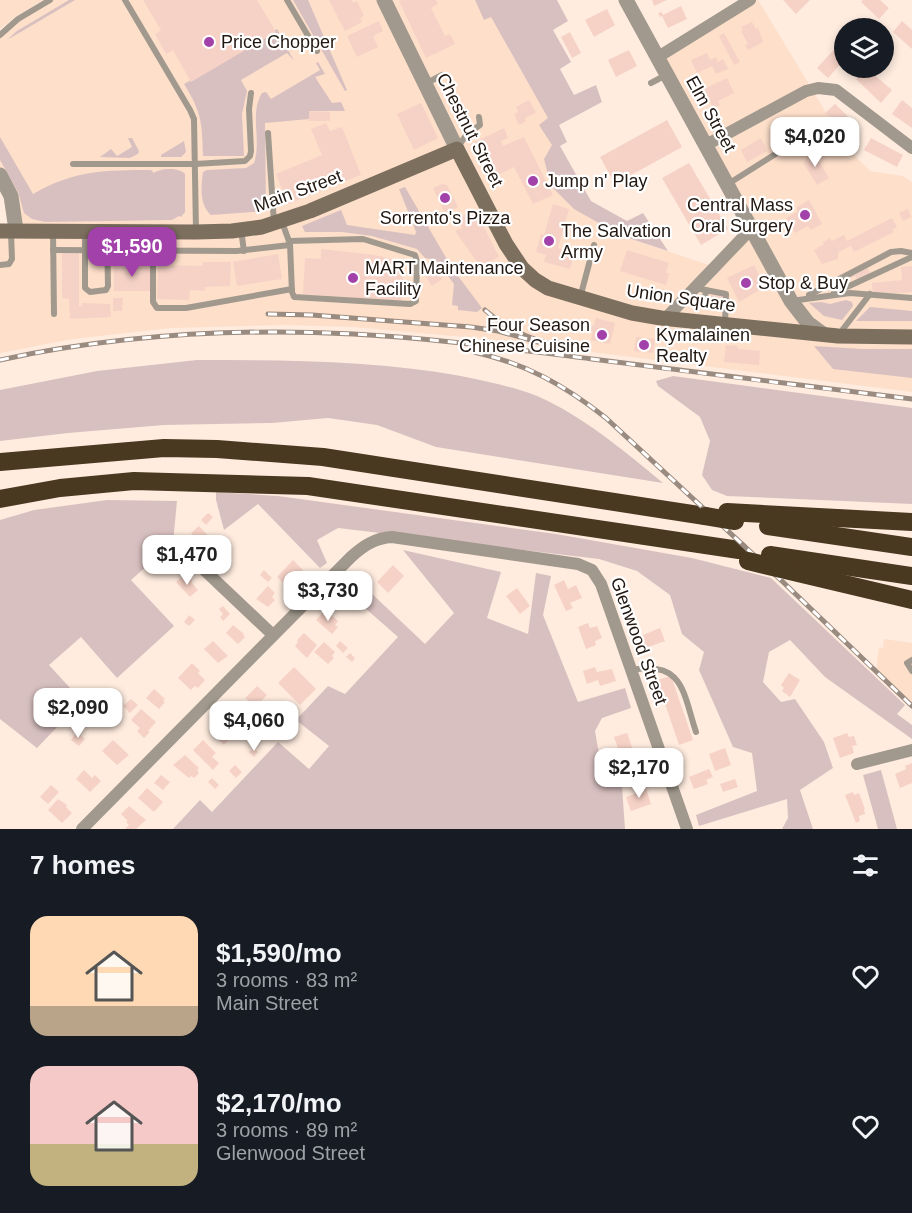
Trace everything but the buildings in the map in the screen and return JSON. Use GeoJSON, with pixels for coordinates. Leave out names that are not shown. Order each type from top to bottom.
{"type":"FeatureCollection","features":[{"type":"Feature","properties":{"kind":"highway"},"geometry":{"type":"LineString","coordinates":[[0,462],[164,448],[217,449],[322,457],[650,507],[731,516],[912,547]]}},
{"type":"Feature","properties":{"kind":"highway"},"geometry":{"type":"LineString","coordinates":[[0,467],[56,457]]}},
{"type":"Feature","properties":{"kind":"highway"},"geometry":{"type":"LineString","coordinates":[[0,499],[60,488],[124,482],[185,481],[308,486],[638,535],[776,562],[912,576]]}},
{"type":"Feature","properties":{"kind":"highway"},"geometry":{"type":"LineString","coordinates":[[0,511],[124,482]]}},
{"type":"Feature","properties":{"kind":"highway"},"geometry":{"type":"LineString","coordinates":[[731,516],[912,522]]}},
{"type":"Feature","properties":{"kind":"highway"},"geometry":{"type":"LineString","coordinates":[[776,562],[912,600]]}},
{"type":"Feature","properties":{"kind":"main road","name":"Main Street"},"geometry":{"type":"LineString","coordinates":[[9,230],[204,232],[241,230],[278,222],[457,149]]}},
{"type":"Feature","properties":{"kind":"main road","name":"Chestnut Street"},"geometry":{"type":"LineString","coordinates":[[457,149],[506,244],[528,273]]}},
{"type":"Feature","properties":{"kind":"main road","name":"Union Square"},"geometry":{"type":"LineString","coordinates":[[528,273],[548,288],[632,313],[666,318],[726,316],[830,335],[912,337]]}},
{"type":"Feature","properties":{"kind":"street","name":"Chestnut Street"},"geometry":{"type":"LineString","coordinates":[[384,0],[457,149]]}},
{"type":"Feature","properties":{"kind":"street","name":"Elm Street"},"geometry":{"type":"LineString","coordinates":[[626,0],[727,184],[745,205],[751,229],[774,258],[797,300],[803,318],[830,335]]}},
{"type":"Feature","properties":{"kind":"street"},"geometry":{"type":"LineString","coordinates":[[658,57],[750,0]]}},
{"type":"Feature","properties":{"kind":"street"},"geometry":{"type":"LineString","coordinates":[[706,145],[806,91],[818,88],[836,90],[912,148]]}},
{"type":"Feature","properties":{"kind":"street"},"geometry":{"type":"LineString","coordinates":[[0,175],[11,196],[9,230]]}},
{"type":"Feature","properties":{"kind":"street"},"geometry":{"type":"LineString","coordinates":[[666,318],[701,289],[751,229]]}},
{"type":"Feature","properties":{"kind":"street","name":"Glenwood Street"},"geometry":{"type":"LineString","coordinates":[[273,635],[351,557],[363,546],[377,539],[400,537],[586,567],[592,570],[601,584],[687,829]]}},
{"type":"Feature","properties":{"kind":"street"},"geometry":{"type":"LineString","coordinates":[[82,829],[273,635],[180,547]]}},
{"type":"Feature","properties":{"kind":"street"},"geometry":{"type":"LineString","coordinates":[[857,764],[912,750]]}},
{"type":"Feature","properties":{"kind":"lane"},"geometry":{"type":"LineString","coordinates":[[0,35],[11,24],[50,0]]}},
{"type":"Feature","properties":{"kind":"lane"},"geometry":{"type":"LineString","coordinates":[[125,0],[194,119],[195,164],[204,232],[211,251]]}},
{"type":"Feature","properties":{"kind":"lane"},"geometry":{"type":"LineString","coordinates":[[287,0],[317,51]]}},
{"type":"Feature","properties":{"kind":"lane"},"geometry":{"type":"LineString","coordinates":[[651,83],[668,74]]}},
{"type":"Feature","properties":{"kind":"lane"},"geometry":{"type":"LineString","coordinates":[[425,84],[442,75]]}},
{"type":"Feature","properties":{"kind":"lane"},"geometry":{"type":"LineString","coordinates":[[73,165],[241,162],[248,159],[250,151],[251,93]]}},
{"type":"Feature","properties":{"kind":"lane"},"geometry":{"type":"LineString","coordinates":[[457,149],[467,134],[480,124],[479,117]]}},
{"type":"Feature","properties":{"kind":"lane"},"geometry":{"type":"LineString","coordinates":[[727,184],[811,130]]}},
{"type":"Feature","properties":{"kind":"lane"},"geometry":{"type":"LineString","coordinates":[[53,250],[244,251],[290,243],[363,239],[415,255],[417,298],[414,303],[294,297],[290,243],[278,222],[268,134]]}},
{"type":"Feature","properties":{"kind":"lane"},"geometry":{"type":"LineString","coordinates":[[0,265],[9,264],[12,259],[9,230]]}},
{"type":"Feature","properties":{"kind":"lane"},"geometry":{"type":"LineString","coordinates":[[241,230],[244,251]]}},
{"type":"Feature","properties":{"kind":"lane"},"geometry":{"type":"LineString","coordinates":[[53,231],[54,314]]}},
{"type":"Feature","properties":{"kind":"lane"},"geometry":{"type":"LineString","coordinates":[[86,231],[85,288],[90,292],[106,290],[107,231]]}},
{"type":"Feature","properties":{"kind":"lane"},"geometry":{"type":"LineString","coordinates":[[153,231],[153,302],[157,308],[186,308],[292,289]]}},
{"type":"Feature","properties":{"kind":"lane"},"geometry":{"type":"LineString","coordinates":[[580,299],[594,245]]}},
{"type":"Feature","properties":{"kind":"lane"},"geometry":{"type":"LineString","coordinates":[[797,300],[891,252],[901,251],[912,255]]}},
{"type":"Feature","properties":{"kind":"lane"},"geometry":{"type":"LineString","coordinates":[[829,295],[912,255]]}},
{"type":"Feature","properties":{"kind":"lane"},"geometry":{"type":"LineString","coordinates":[[701,289],[726,294],[726,316],[704,306],[701,289]]}},
{"type":"Feature","properties":{"kind":"lane"},"geometry":{"type":"LineString","coordinates":[[797,300],[850,293],[912,298]]}},
{"type":"Feature","properties":{"kind":"lane"},"geometry":{"type":"LineString","coordinates":[[830,335],[870,294]]}},
{"type":"Feature","properties":{"kind":"lane"},"geometry":{"type":"LineString","coordinates":[[912,660],[907,663],[912,671]]}},
{"type":"Feature","properties":{"kind":"lane"},"geometry":{"type":"LineString","coordinates":[[631,670],[657,669],[671,673],[679,680],[696,732]]}},
{"type":"Feature","properties":{"kind":"shaded area"},"geometry":{"type":"Polygon","coordinates":[[[0,0],[43,0],[0,29],[0,0]]]}},
{"type":"Feature","properties":{"kind":"shaded area"},"geometry":{"type":"Polygon","coordinates":[[[50,0],[532,0],[548,118],[585,210],[622,236],[715,267],[751,229],[658,57],[750,0],[758,0],[848,149],[870,171],[903,176],[912,182],[912,392],[486,339],[353,327],[286,325],[171,328],[73,339],[0,353],[0,231],[15,230],[0,176],[0,35],[50,0]]]}},
{"type":"Feature","properties":{"kind":"shaded area"},"geometry":{"type":"Polygon","coordinates":[[[69,0],[75,0],[7,40],[17,31],[69,0]]]}},
{"type":"Feature","properties":{"kind":"shaded area"},"geometry":{"type":"Polygon","coordinates":[[[293,0],[308,0],[347,90],[345,91],[293,0]]]}},
{"type":"Feature","properties":{"kind":"shaded area"},"geometry":{"type":"Polygon","coordinates":[[[475,0],[557,0],[568,21],[553,30],[571,62],[560,69],[574,95],[596,85],[602,102],[559,125],[567,142],[560,146],[591,201],[627,221],[643,213],[668,251],[622,236],[574,209],[551,186],[544,159],[552,145],[539,125],[548,118],[491,17],[484,20],[475,0]]]}},
{"type":"Feature","properties":{"kind":"shaded area"},"geometry":{"type":"Polygon","coordinates":[[[277,29],[294,61],[287,53],[241,80],[247,91],[242,114],[244,156],[203,156],[200,118],[184,84],[277,29]]]}},
{"type":"Feature","properties":{"kind":"shaded area"},"geometry":{"type":"Polygon","coordinates":[[[318,62],[325,74],[315,77],[332,103],[341,102],[345,111],[309,111],[309,119],[265,123],[266,211],[211,215],[203,201],[201,189],[203,172],[246,168],[254,163],[257,145],[256,110],[262,93],[266,92],[271,99],[320,70],[316,63],[318,62]]]}},
{"type":"Feature","properties":{"kind":"shaded area"},"geometry":{"type":"Polygon","coordinates":[[[0,137],[33,194],[63,180],[90,173],[151,170],[154,173],[174,169],[185,174],[185,212],[181,217],[172,220],[45,222],[32,219],[24,213],[18,192],[0,160],[0,137]]]}},
{"type":"Feature","properties":{"kind":"shaded area"},"geometry":{"type":"Polygon","coordinates":[[[128,138],[132,138],[139,151],[138,154],[130,158],[100,157],[111,149],[117,156],[132,147],[128,138]]]}},
{"type":"Feature","properties":{"kind":"shaded area"},"geometry":{"type":"Polygon","coordinates":[[[184,141],[186,152],[181,157],[161,157],[161,155],[184,141]]]}},
{"type":"Feature","properties":{"kind":"shaded area"},"geometry":{"type":"Polygon","coordinates":[[[405,187],[452,268],[482,308],[477,312],[458,310],[458,306],[452,305],[454,284],[436,260],[425,258],[417,249],[372,236],[342,232],[305,232],[302,226],[341,210],[347,225],[415,235],[416,232],[399,189],[405,187]]]}},
{"type":"Feature","properties":{"kind":"shaded area"},"geometry":{"type":"Polygon","coordinates":[[[846,300],[852,302],[853,306],[842,320],[824,316],[809,303],[830,304],[846,300]]]}},
{"type":"Feature","properties":{"kind":"shaded area"},"geometry":{"type":"Polygon","coordinates":[[[870,307],[912,311],[912,321],[856,321],[870,307]]]}},
{"type":"Feature","properties":{"kind":"shaded area"},"geometry":{"type":"Polygon","coordinates":[[[814,346],[912,349],[912,378],[833,369],[814,346]]]}},
{"type":"Feature","properties":{"kind":"shaded area"},"geometry":{"type":"Polygon","coordinates":[[[197,360],[362,364],[461,376],[505,386],[548,401],[579,418],[663,483],[436,447],[377,425],[328,418],[272,423],[164,425],[0,441],[0,390],[97,371],[197,360]]]}},
{"type":"Feature","properties":{"kind":"shaded area"},"geometry":{"type":"Polygon","coordinates":[[[673,376],[912,408],[912,504],[727,496],[712,490],[702,475],[710,441],[700,417],[658,386],[656,381],[673,376]]]}},
{"type":"Feature","properties":{"kind":"shaded area"},"geometry":{"type":"Polygon","coordinates":[[[216,492],[278,496],[556,534],[692,558],[771,578],[905,705],[897,714],[912,725],[912,739],[825,677],[790,640],[769,652],[763,682],[781,702],[795,699],[824,742],[833,768],[800,790],[813,829],[782,829],[788,818],[787,799],[699,826],[696,815],[757,791],[752,753],[733,747],[699,670],[704,652],[682,634],[670,595],[637,571],[599,559],[338,528],[317,540],[327,563],[320,568],[258,504],[224,530],[216,492]]]}},
{"type":"Feature","properties":{"kind":"shaded area"},"geometry":{"type":"Polygon","coordinates":[[[107,500],[177,501],[173,543],[131,580],[174,626],[117,678],[81,637],[49,665],[82,701],[37,748],[0,719],[0,520],[34,510],[107,500]]]}},
{"type":"Feature","properties":{"kind":"shaded area"},"geometry":{"type":"Polygon","coordinates":[[[403,550],[501,572],[487,618],[528,634],[536,573],[551,576],[543,615],[578,702],[625,688],[631,708],[602,718],[595,731],[599,754],[622,786],[625,829],[173,829],[200,800],[212,812],[278,742],[309,769],[329,746],[296,720],[328,686],[345,694],[398,637],[340,586],[351,574],[425,644],[454,613],[403,550]]]}},
{"type":"Feature","properties":{"kind":"shaded area"},"geometry":{"type":"Polygon","coordinates":[[[884,639],[912,643],[912,706],[876,671],[879,647],[883,648],[884,639]]]}},
{"type":"Feature","properties":{"kind":"shaded area"},"geometry":{"type":"Polygon","coordinates":[[[881,770],[897,829],[878,829],[863,775],[881,770]]]}},
{"type":"Feature","properties":{"kind":"railway"},"geometry":{"type":"LineString","coordinates":[[485,310],[525,336],[571,349]]}},
{"type":"Feature","properties":{"kind":"railway"},"geometry":{"type":"LineString","coordinates":[[268,314],[312,315],[471,327],[498,331],[538,342]]}},
{"type":"Feature","properties":{"kind":"railway"},"geometry":{"type":"LineString","coordinates":[[0,360],[44,351],[131,339],[220,333],[308,332],[472,344],[912,399]]}},
{"type":"Feature","properties":{"kind":"railway"},"geometry":{"type":"LineString","coordinates":[[474,352],[528,369],[575,395],[606,418],[783,582],[912,706]]}},
{"type":"Feature","properties":{"kind":"place","name":"Price Chopper"},"geometry":{"type":"Point","coordinates":[209,42]}},
{"type":"Feature","properties":{"kind":"place","name":"Jump n' Play"},"geometry":{"type":"Point","coordinates":[533,181]}},
{"type":"Feature","properties":{"kind":"place","name":"Sorrento's Pizza"},"geometry":{"type":"Point","coordinates":[445,198]}},
{"type":"Feature","properties":{"kind":"place","name":"Central Mass Oral Surgery"},"geometry":{"type":"Point","coordinates":[805,215]}},
{"type":"Feature","properties":{"kind":"place","name":"The Salvation Army"},"geometry":{"type":"Point","coordinates":[549,241]}},
{"type":"Feature","properties":{"kind":"place","name":"MART Maintenance Facility"},"geometry":{"type":"Point","coordinates":[353,278]}},
{"type":"Feature","properties":{"kind":"place","name":"Stop & Buy"},"geometry":{"type":"Point","coordinates":[746,283]}},
{"type":"Feature","properties":{"kind":"place","name":"Four Season Chinese Cuisine"},"geometry":{"type":"Point","coordinates":[602,335]}},
{"type":"Feature","properties":{"kind":"place","name":"Kymalainen Realty"},"geometry":{"type":"Point","coordinates":[644,345]}}]}
